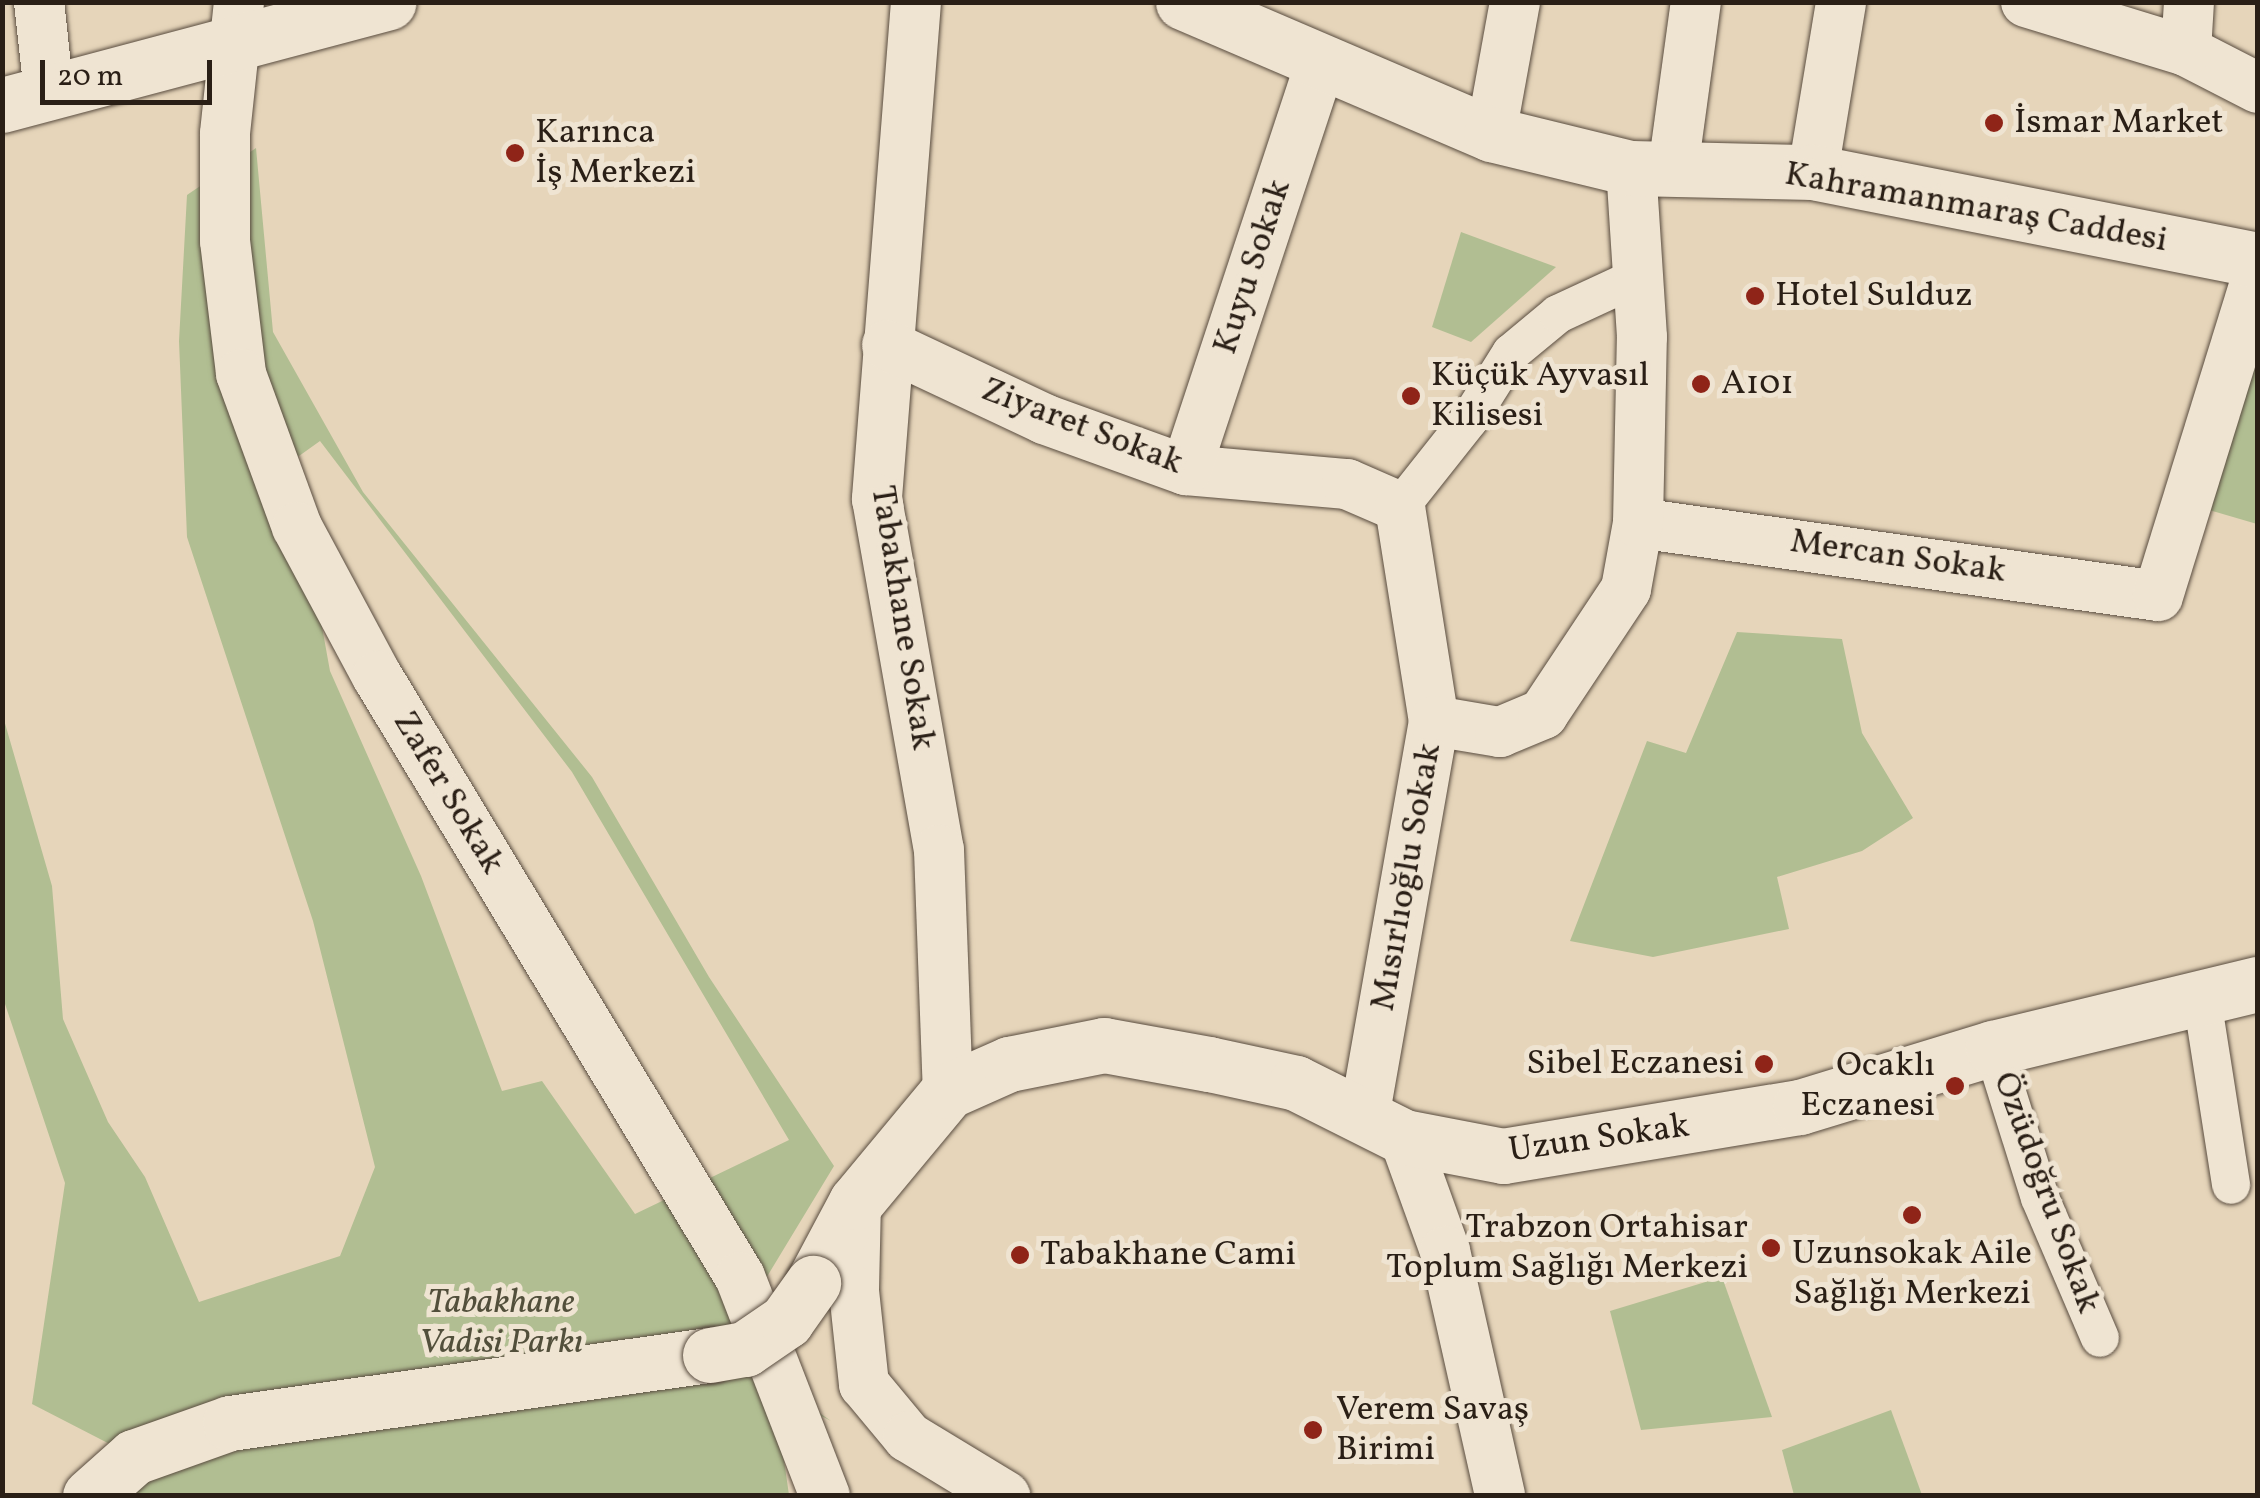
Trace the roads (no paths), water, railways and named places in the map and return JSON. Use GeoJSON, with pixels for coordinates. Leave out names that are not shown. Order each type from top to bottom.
{"type":"FeatureCollection","features":[{"type":"Feature","properties":{"kind":"street"},"geometry":{"type":"LineString","coordinates":[[39,2],[26,99],[235,24],[389,2]]}},
{"type":"Feature","properties":{"kind":"street","name":"Tabakhane Sokak"},"geometry":{"type":"LineString","coordinates":[[916,2],[886,345],[877,500],[939,850],[948,1091]]}},
{"type":"Feature","properties":{"kind":"street","name":"Kahramanmaraş Caddesi"},"geometry":{"type":"LineString","coordinates":[[1183,2],[1320,65],[1491,134],[1652,168],[1813,172],[2258,260]]}},
{"type":"Feature","properties":{"kind":"street"},"geometry":{"type":"LineString","coordinates":[[1491,134],[1515,2]]}},
{"type":"Feature","properties":{"kind":"street","name":"Mısırlıoğlu Sokak"},"geometry":{"type":"LineString","coordinates":[[1384,1127],[1434,721],[1500,732],[1544,714],[1626,589],[1638,524],[1638,277],[1652,168],[1696,2]]}},
{"type":"Feature","properties":{"kind":"street"},"geometry":{"type":"LineString","coordinates":[[1813,172],[1841,2]]}},
{"type":"Feature","properties":{"kind":"street"},"geometry":{"type":"LineString","coordinates":[[2026,2],[2186,52],[2258,88]]}},
{"type":"Feature","properties":{"kind":"street"},"geometry":{"type":"LineString","coordinates":[[2186,52],[2189,2]]}},
{"type":"Feature","properties":{"kind":"street","name":"Zafer Sokak"},"geometry":{"type":"LineString","coordinates":[[235,24],[225,242],[241,374],[296,527],[377,676],[740,1277],[825,1496]]}},
{"type":"Feature","properties":{"kind":"street","name":"Kuyu Sokak"},"geometry":{"type":"LineString","coordinates":[[1186,470],[1320,65]]}},
{"type":"Feature","properties":{"kind":"street","name":"Mercan Sokak"},"geometry":{"type":"LineString","coordinates":[[1638,524],[2158,596],[2258,272]]}},
{"type":"Feature","properties":{"kind":"street"},"geometry":{"type":"LineString","coordinates":[[1434,721],[1400,507],[1469,420],[1511,353],[1558,314],[1638,277]]}},
{"type":"Feature","properties":{"kind":"street","name":"Ziyaret Sokak"},"geometry":{"type":"LineString","coordinates":[[886,345],[1044,419],[1186,470],[1347,484],[1400,507]]}},
{"type":"Feature","properties":{"kind":"street","name":"Uzun Sokak"},"geometry":{"type":"LineString","coordinates":[[948,1091],[1009,1064],[1104,1045],[1296,1082],[1384,1127],[1504,1156],[1658,1134],[1800,1106],[1993,1048],[2258,984]]}},
{"type":"Feature","properties":{"kind":"street"},"geometry":{"type":"LineString","coordinates":[[2202,999],[2231,1185]]}},
{"type":"Feature","properties":{"kind":"street","name":"Özüdoğru Sokak"},"geometry":{"type":"LineString","coordinates":[[1993,1048],[2040,1198],[2100,1338]]}},
{"type":"Feature","properties":{"kind":"street"},"geometry":{"type":"LineString","coordinates":[[90,1496],[134,1457],[230,1423],[745,1349],[786,1322],[819,1272],[856,1202],[948,1091]]}},
{"type":"Feature","properties":{"kind":"street"},"geometry":{"type":"LineString","coordinates":[[1384,1127],[1444,1252],[1500,1496]]}},
{"type":"Feature","properties":{"kind":"street"},"geometry":{"type":"LineString","coordinates":[[856,1202],[854,1291],[864,1384],[908,1436],[1006,1496]]}},
{"type":"Feature","properties":{"kind":"place","name":"İsmar Market"},"geometry":{"type":"Point","coordinates":[1994,123]}},
{"type":"Feature","properties":{"kind":"place","name":"Karınca İş Merkezi"},"geometry":{"type":"Point","coordinates":[515,153]}},
{"type":"Feature","properties":{"kind":"place","name":"Hotel Sulduz"},"geometry":{"type":"Point","coordinates":[1755,296]}},
{"type":"Feature","properties":{"kind":"place","name":"A101"},"geometry":{"type":"Point","coordinates":[1701,384]}},
{"type":"Feature","properties":{"kind":"place","name":"Küçük Ayvasıl Kilisesi"},"geometry":{"type":"Point","coordinates":[1411,396]}},
{"type":"Feature","properties":{"kind":"place","name":"Sibel Eczanesi"},"geometry":{"type":"Point","coordinates":[1764,1064]}},
{"type":"Feature","properties":{"kind":"place","name":"Ocaklı Eczanesi"},"geometry":{"type":"Point","coordinates":[1955,1086]}},
{"type":"Feature","properties":{"kind":"place","name":"Uzunsokak Aile Sağlığı Merkezi"},"geometry":{"type":"Point","coordinates":[1912,1215]}},
{"type":"Feature","properties":{"kind":"place","name":"Trabzon Ortahisar Toplum Sağlığı Merkezi"},"geometry":{"type":"Point","coordinates":[1771,1248]}},
{"type":"Feature","properties":{"kind":"place","name":"Tabakhane Cami"},"geometry":{"type":"Point","coordinates":[1020,1255]}},
{"type":"Feature","properties":{"kind":"place","name":"Verem Savaş Birimi"},"geometry":{"type":"Point","coordinates":[1313,1430]}},
{"type":"Feature","properties":{"kind":"park label","name":"Tabakhane Vadisi Parkı"},"geometry":{"type":"Point","coordinates":[501,1323]}}]}
